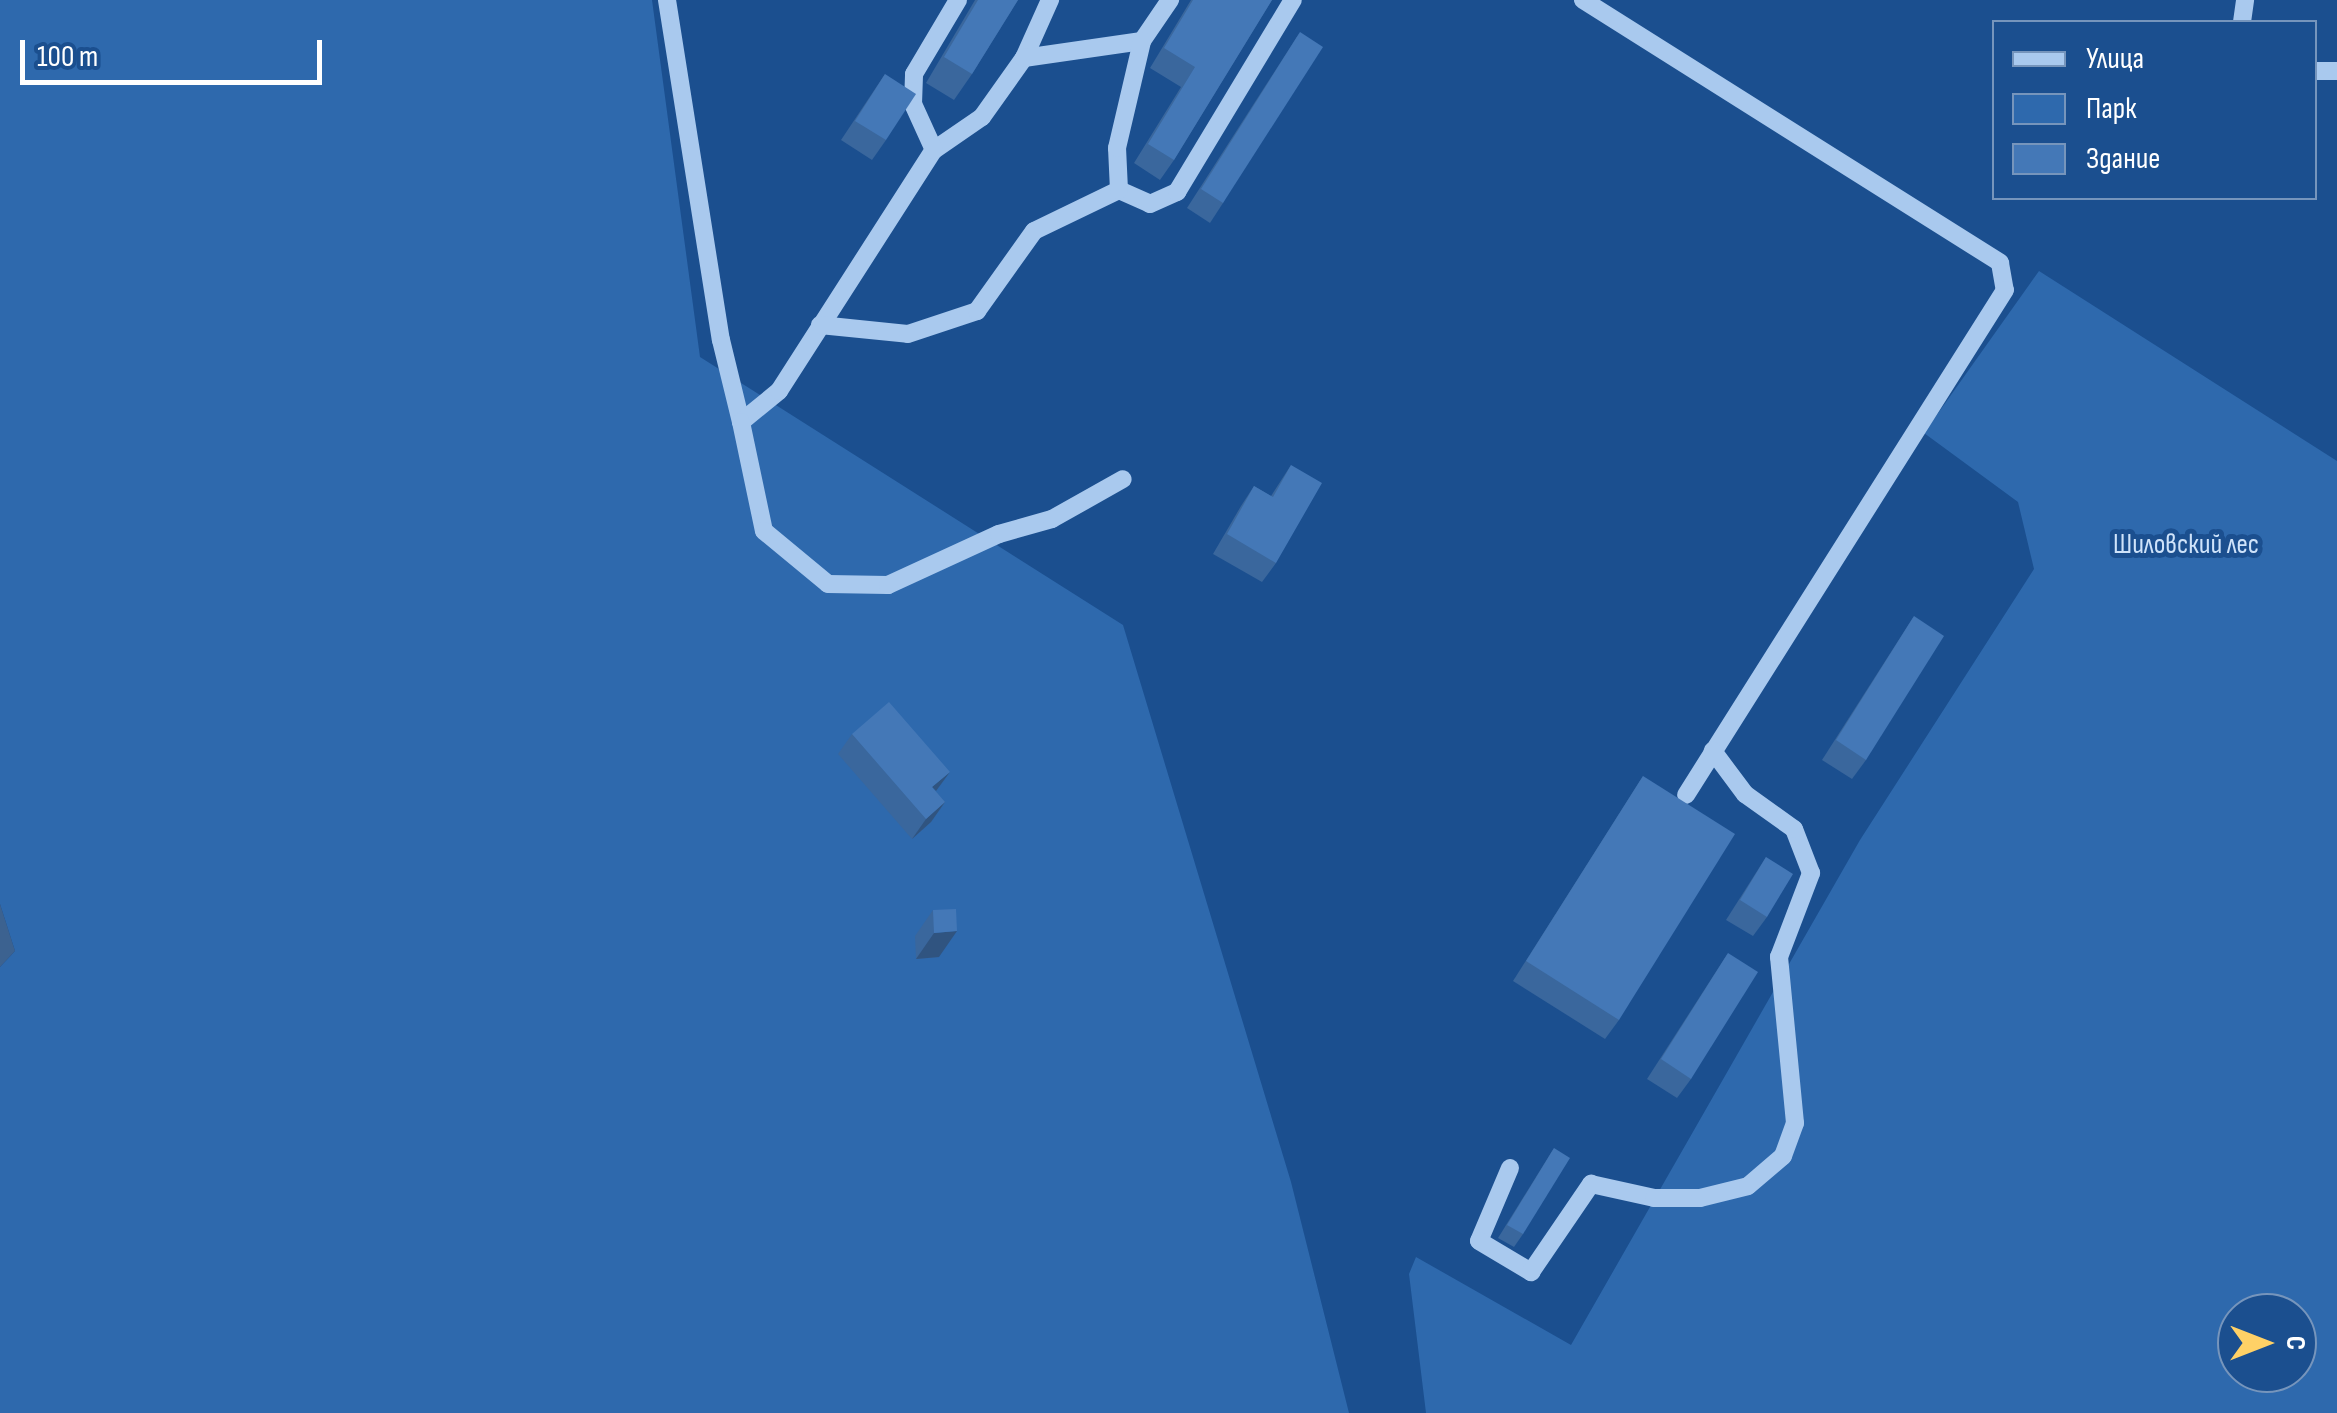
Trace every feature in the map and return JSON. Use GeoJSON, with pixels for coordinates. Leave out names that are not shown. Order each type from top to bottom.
{"type":"FeatureCollection","features":[{"type":"Feature","properties":{"kind":"lane"},"geometry":{"type":"LineString","coordinates":[[667,0],[718,321],[764,530],[828,584],[888,585],[999,534],[1052,518],[1123,479]]}},
{"type":"Feature","properties":{"kind":"lane"},"geometry":{"type":"LineString","coordinates":[[934,150],[913,104],[914,74],[958,0]]}},
{"type":"Feature","properties":{"kind":"lane"},"geometry":{"type":"LineString","coordinates":[[741,422],[779,391],[934,150],[982,116],[1024,58],[1050,0]]}},
{"type":"Feature","properties":{"kind":"lane"},"geometry":{"type":"LineString","coordinates":[[1119,190],[1116,148],[1142,41],[1170,0]]}},
{"type":"Feature","properties":{"kind":"lane"},"geometry":{"type":"LineString","coordinates":[[820,325],[908,334],[977,312],[1034,230],[1119,190],[1150,204],[1177,192],[1293,0]]}},
{"type":"Feature","properties":{"kind":"lane"},"geometry":{"type":"LineString","coordinates":[[1583,0],[2000,263],[2005,290],[1686,794]]}},
{"type":"Feature","properties":{"kind":"lane"},"geometry":{"type":"LineString","coordinates":[[1024,58],[1142,41]]}},
{"type":"Feature","properties":{"kind":"lane"},"geometry":{"type":"LineString","coordinates":[[1510,1168],[1479,1241],[1532,1272],[1591,1184],[1654,1198],[1700,1198],[1748,1186],[1783,1156],[1795,1124],[1779,957],[1811,873],[1794,830],[1744,794],[1713,751]]}},
{"type":"Feature","properties":{"kind":"green space"},"geometry":{"type":"Polygon","coordinates":[[[0,0],[652,0],[700,357],[1123,625],[1291,1182],[1349,1413],[0,1413],[0,967],[15,951],[0,904],[0,0]]]}},
{"type":"Feature","properties":{"kind":"green space","name":"Шиловский лес"},"geometry":{"type":"Polygon","coordinates":[[[2039,271],[2337,461],[2337,1413],[1426,1413],[1409,1274],[1416,1257],[1571,1345],[1860,840],[2034,569],[2018,502],[1924,433],[2039,271]]]}},
{"type":"Feature","properties":{"kind":"shaded area"},"geometry":{"type":"Polygon","coordinates":[[[0,904],[15,951],[0,967],[0,904]]]}},
{"type":"Feature","properties":{"kind":"building"},"geometry":{"type":"Polygon","coordinates":[[[978,0],[1018,0],[972,74],[944,57],[978,0]]]}},
{"type":"Feature","properties":{"kind":"building"},"geometry":{"type":"Polygon","coordinates":[[[1193,0],[1272,0],[1174,160],[1148,144],[1195,67],[1164,48],[1193,0]]]}},
{"type":"Feature","properties":{"kind":"building"},"geometry":{"type":"Polygon","coordinates":[[[1300,32],[1323,47],[1223,203],[1201,189],[1300,32]]]}},
{"type":"Feature","properties":{"kind":"building"},"geometry":{"type":"Polygon","coordinates":[[[885,74],[916,94],[886,140],[855,121],[885,74]]]}},
{"type":"Feature","properties":{"kind":"building"},"geometry":{"type":"Polygon","coordinates":[[[1291,465],[1322,483],[1276,563],[1227,534],[1254,486],[1273,497],[1291,465]]]}},
{"type":"Feature","properties":{"kind":"building"},"geometry":{"type":"Polygon","coordinates":[[[1914,616],[1944,636],[1866,760],[1836,740],[1914,616]]]}},
{"type":"Feature","properties":{"kind":"building"},"geometry":{"type":"Polygon","coordinates":[[[889,702],[950,772],[932,787],[945,802],[926,819],[852,734],[889,702]]]}},
{"type":"Feature","properties":{"kind":"building"},"geometry":{"type":"Polygon","coordinates":[[[1643,776],[1735,834],[1619,1020],[1526,961],[1643,776]]]}},
{"type":"Feature","properties":{"kind":"building"},"geometry":{"type":"Polygon","coordinates":[[[1766,857],[1793,874],[1767,917],[1740,900],[1766,857]]]}},
{"type":"Feature","properties":{"kind":"building"},"geometry":{"type":"Polygon","coordinates":[[[956,909],[957,931],[934,933],[933,910],[956,909]]]}},
{"type":"Feature","properties":{"kind":"building"},"geometry":{"type":"Polygon","coordinates":[[[1728,953],[1758,972],[1691,1079],[1661,1059],[1728,953]]]}},
{"type":"Feature","properties":{"kind":"building"},"geometry":{"type":"Polygon","coordinates":[[[1554,1148],[1570,1158],[1523,1234],[1507,1225],[1554,1148]]]}}]}
